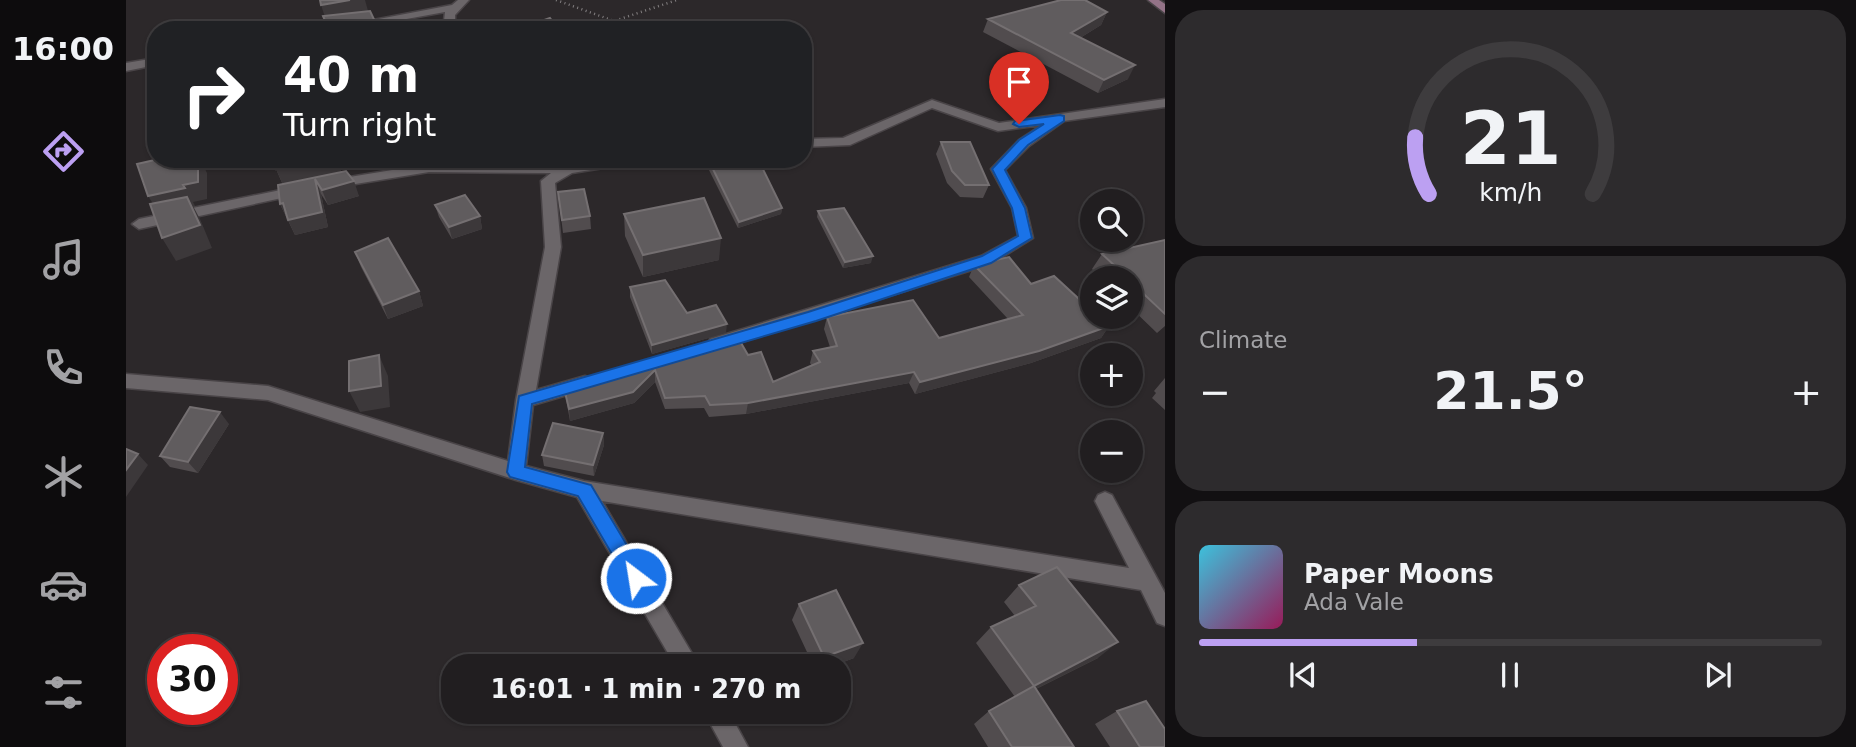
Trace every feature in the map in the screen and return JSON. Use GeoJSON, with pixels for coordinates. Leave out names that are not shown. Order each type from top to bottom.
{"type":"FeatureCollection","features":[{"type":"Feature","properties":{"kind":"street"},"geometry":{"type":"LineString","coordinates":[[377,21],[451,8],[464,0]]}},
{"type":"Feature","properties":{"kind":"street"},"geometry":{"type":"LineString","coordinates":[[1153,0],[1165,10]]}},
{"type":"Feature","properties":{"kind":"street"},"geometry":{"type":"LineString","coordinates":[[447,21],[451,8]]}},
{"type":"Feature","properties":{"kind":"street"},"geometry":{"type":"LineString","coordinates":[[126,66],[147,62]]}},
{"type":"Feature","properties":{"kind":"street"},"geometry":{"type":"LineString","coordinates":[[812,143],[845,142],[932,104],[998,127],[1165,103]]}},
{"type":"Feature","properties":{"kind":"street"},"geometry":{"type":"LineString","coordinates":[[694,351],[986,260],[1026,238],[1019,208],[998,169],[1024,143],[1060,118]]}},
{"type":"Feature","properties":{"kind":"street"},"geometry":{"type":"LineString","coordinates":[[139,225],[373,175],[419,168]]}},
{"type":"Feature","properties":{"kind":"street"},"geometry":{"type":"LineString","coordinates":[[544,168],[575,168]]}},
{"type":"Feature","properties":{"kind":"street"},"geometry":{"type":"LineString","coordinates":[[516,472],[524,400],[553,247],[548,181],[568,169]]}},
{"type":"Feature","properties":{"kind":"street"},"geometry":{"type":"LineString","coordinates":[[524,400],[603,377]]}},
{"type":"Feature","properties":{"kind":"street"},"geometry":{"type":"LineString","coordinates":[[126,381],[268,393],[516,472],[584,490],[1147,580]]}},
{"type":"Feature","properties":{"kind":"street"},"geometry":{"type":"LineString","coordinates":[[584,490],[681,654]]}},
{"type":"Feature","properties":{"kind":"street"},"geometry":{"type":"LineString","coordinates":[[1105,501],[1165,615]]}},
{"type":"Feature","properties":{"kind":"street"},"geometry":{"type":"LineString","coordinates":[[723,724],[736,747]]}},
{"type":"Feature","properties":{"kind":"path"},"geometry":{"type":"LineString","coordinates":[[556,0],[614,21],[677,0]]}},
{"type":"Feature","properties":{"kind":"building"},"geometry":{"type":"Polygon","coordinates":[[[320,0],[350,0],[321,5],[320,0]]]}},
{"type":"Feature","properties":{"kind":"building"},"geometry":{"type":"Polygon","coordinates":[[[1061,0],[1085,0],[1107,12],[1071,33],[1135,65],[1104,80],[988,19],[1061,0]]]}},
{"type":"Feature","properties":{"kind":"building"},"geometry":{"type":"Polygon","coordinates":[[[370,11],[375,21],[325,21],[323,16],[370,11]]]}},
{"type":"Feature","properties":{"kind":"building"},"geometry":{"type":"Polygon","coordinates":[[[941,142],[970,142],[989,185],[965,185],[952,171],[941,142]]]}},
{"type":"Feature","properties":{"kind":"building"},"geometry":{"type":"Polygon","coordinates":[[[147,162],[147,168],[198,168],[198,182],[183,185],[185,188],[148,196],[137,164],[147,162]]]}},
{"type":"Feature","properties":{"kind":"building"},"geometry":{"type":"Polygon","coordinates":[[[712,168],[762,168],[782,208],[739,222],[712,168]]]}},
{"type":"Feature","properties":{"kind":"building"},"geometry":{"type":"Polygon","coordinates":[[[346,171],[354,181],[322,190],[315,179],[322,212],[288,220],[283,203],[280,204],[278,185],[346,171]]]}},
{"type":"Feature","properties":{"kind":"building"},"geometry":{"type":"Polygon","coordinates":[[[584,189],[590,216],[562,220],[558,192],[584,189]]]}},
{"type":"Feature","properties":{"kind":"building"},"geometry":{"type":"Polygon","coordinates":[[[465,195],[480,216],[449,227],[435,205],[465,195]]]}},
{"type":"Feature","properties":{"kind":"building"},"geometry":{"type":"Polygon","coordinates":[[[187,197],[200,225],[162,238],[150,204],[187,197]]]}},
{"type":"Feature","properties":{"kind":"building"},"geometry":{"type":"Polygon","coordinates":[[[704,198],[721,238],[643,255],[624,214],[704,198]]]}},
{"type":"Feature","properties":{"kind":"building"},"geometry":{"type":"Polygon","coordinates":[[[844,208],[873,256],[845,262],[818,211],[844,208]]]}},
{"type":"Feature","properties":{"kind":"building"},"geometry":{"type":"Polygon","coordinates":[[[388,238],[419,291],[383,305],[355,252],[388,238]]]}},
{"type":"Feature","properties":{"kind":"building"},"geometry":{"type":"Polygon","coordinates":[[[1165,240],[1165,314],[1143,293],[1143,266],[1115,266],[1102,254],[1143,252],[1143,245],[1165,240]]]}},
{"type":"Feature","properties":{"kind":"building"},"geometry":{"type":"Polygon","coordinates":[[[1009,257],[1031,284],[1054,276],[1080,300],[1080,329],[1101,329],[1039,351],[920,382],[914,372],[748,403],[710,405],[705,396],[665,398],[655,370],[633,392],[569,409],[564,388],[737,336],[748,355],[761,352],[773,382],[820,362],[813,351],[837,346],[827,317],[913,300],[939,338],[1023,315],[974,265],[1009,257]]]}},
{"type":"Feature","properties":{"kind":"building"},"geometry":{"type":"Polygon","coordinates":[[[665,280],[687,313],[716,305],[727,324],[652,345],[630,287],[665,280]]]}},
{"type":"Feature","properties":{"kind":"building"},"geometry":{"type":"Polygon","coordinates":[[[379,355],[381,386],[349,391],[349,361],[379,355]]]}},
{"type":"Feature","properties":{"kind":"building"},"geometry":{"type":"Polygon","coordinates":[[[190,407],[220,412],[188,462],[160,456],[190,407]]]}},
{"type":"Feature","properties":{"kind":"building"},"geometry":{"type":"Polygon","coordinates":[[[553,423],[603,433],[593,465],[542,455],[553,423]]]}},
{"type":"Feature","properties":{"kind":"building"},"geometry":{"type":"Polygon","coordinates":[[[126,449],[138,454],[126,470],[126,449]]]}},
{"type":"Feature","properties":{"kind":"building"},"geometry":{"type":"Polygon","coordinates":[[[1057,567],[1118,642],[1034,686],[991,627],[1036,606],[1019,585],[1057,567]]]}},
{"type":"Feature","properties":{"kind":"building"},"geometry":{"type":"Polygon","coordinates":[[[836,590],[863,643],[832,654],[823,654],[799,604],[836,590]]]}},
{"type":"Feature","properties":{"kind":"building"},"geometry":{"type":"Polygon","coordinates":[[[1034,686],[1074,747],[1012,747],[989,711],[1034,686]]]}},
{"type":"Feature","properties":{"kind":"building"},"geometry":{"type":"Polygon","coordinates":[[[1146,701],[1165,729],[1165,747],[1140,747],[1117,711],[1146,701]]]}},
{"type":"Feature","properties":{"kind":"route"},"geometry":{"type":"LineString","coordinates":[[636,578],[584,490],[516,472],[524,400],[811,317],[986,260],[1026,238],[1019,208],[998,169],[1024,143],[1060,118],[1019,124]]}}]}
